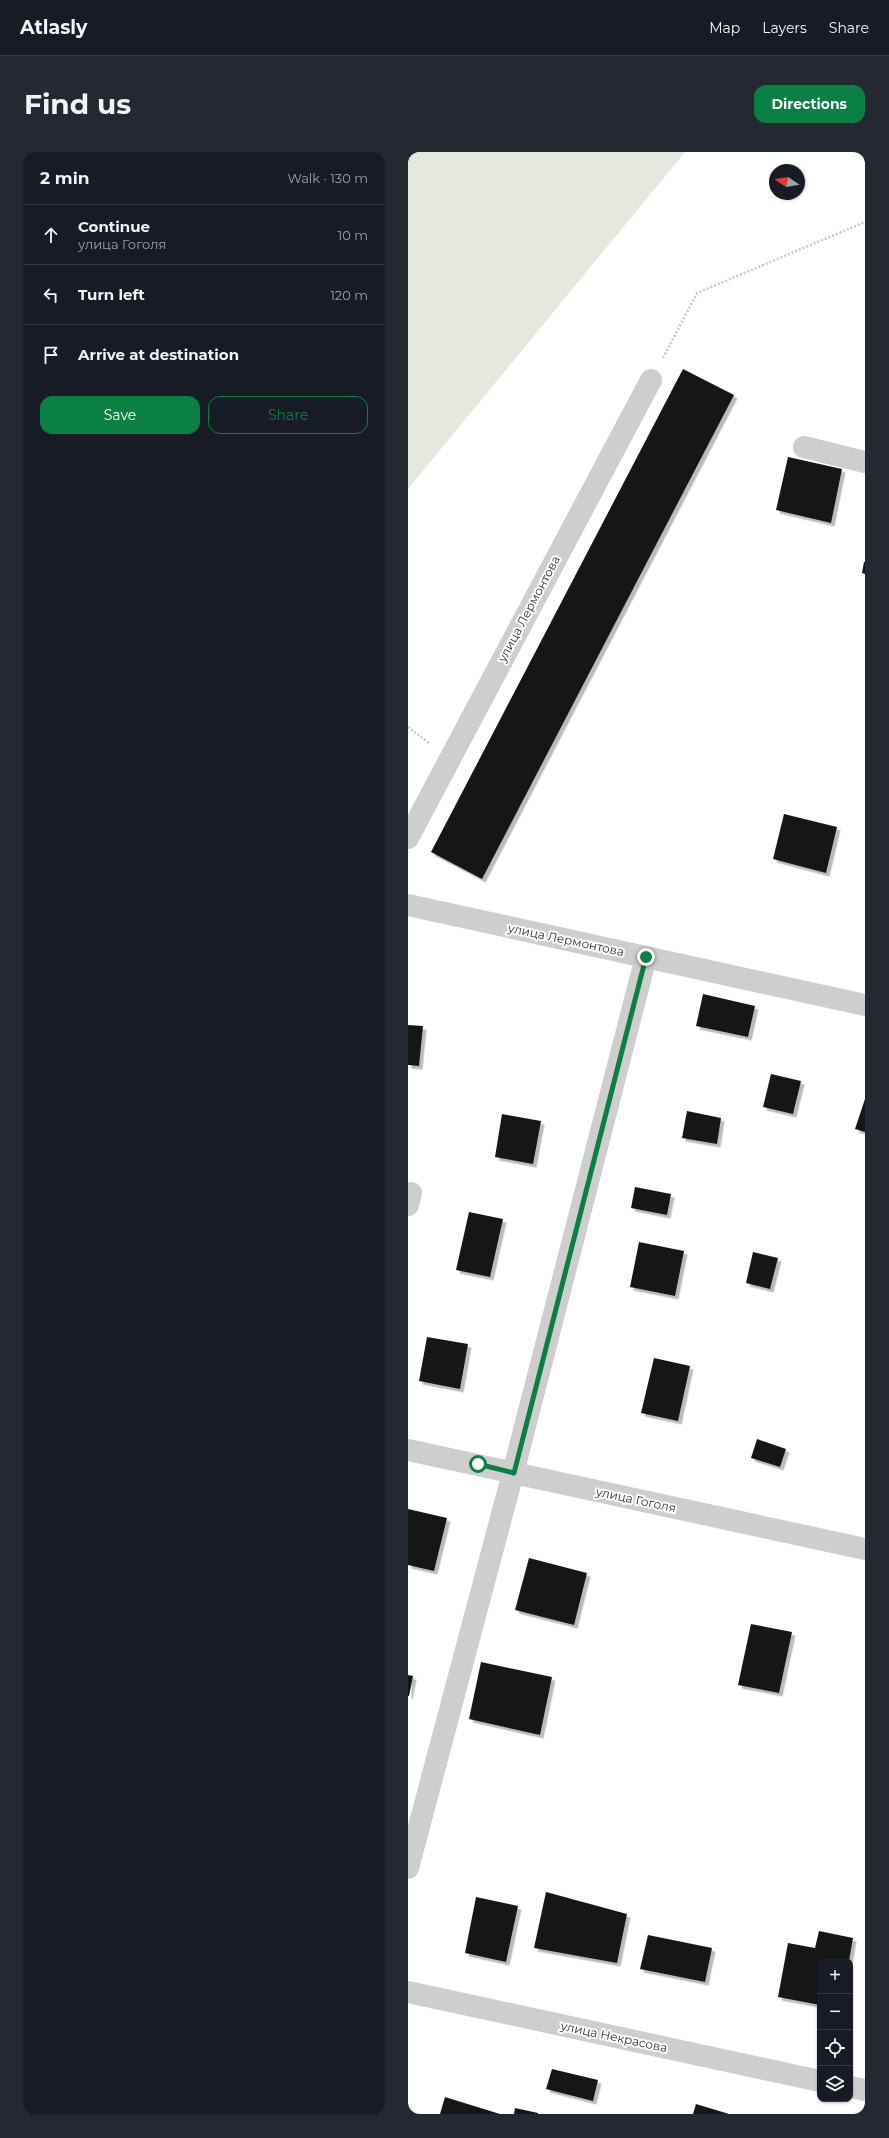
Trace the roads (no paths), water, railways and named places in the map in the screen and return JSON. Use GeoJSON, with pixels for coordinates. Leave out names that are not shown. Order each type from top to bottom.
{"type":"FeatureCollection","features":[{"type":"Feature","properties":{"kind":"street","name":"улица Лермонтова"},"geometry":{"type":"LineString","coordinates":[[408,838],[651,380]]}},
{"type":"Feature","properties":{"kind":"street"},"geometry":{"type":"LineString","coordinates":[[804,448],[865,462]]}},
{"type":"Feature","properties":{"kind":"street","name":"улица Лермонтова"},"geometry":{"type":"LineString","coordinates":[[408,906],[865,1005]]}},
{"type":"Feature","properties":{"kind":"street"},"geometry":{"type":"LineString","coordinates":[[408,1868],[514,1473],[646,957]]}},
{"type":"Feature","properties":{"kind":"street","name":"улица Гоголя"},"geometry":{"type":"LineString","coordinates":[[408,1450],[865,1549]]}},
{"type":"Feature","properties":{"kind":"street","name":"улица Некрасова"},"geometry":{"type":"LineString","coordinates":[[408,1992],[817,2080]]}},
{"type":"Feature","properties":{"kind":"street"},"geometry":{"type":"LineString","coordinates":[[853,2088],[865,2090]]}}]}
